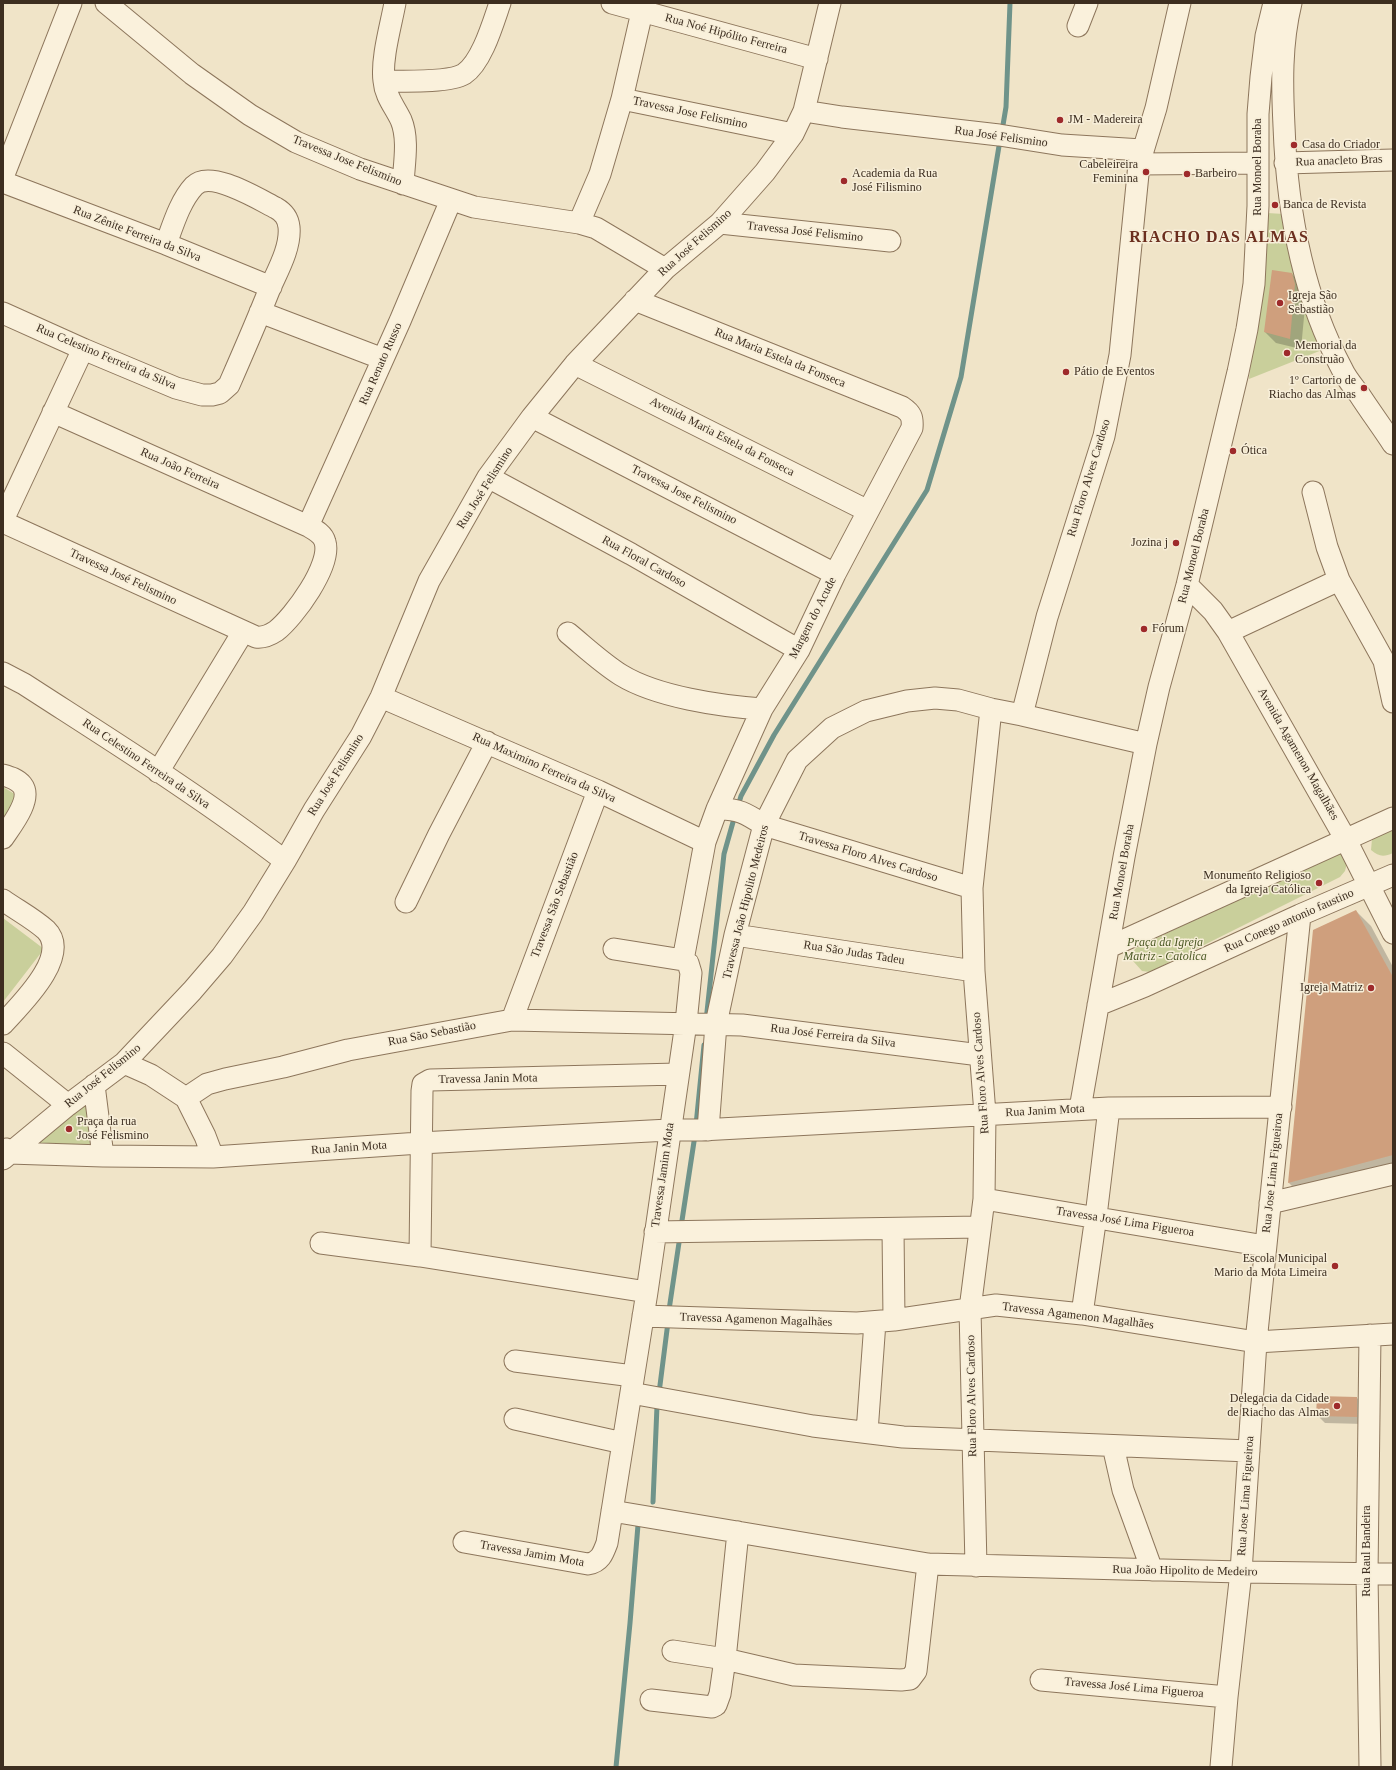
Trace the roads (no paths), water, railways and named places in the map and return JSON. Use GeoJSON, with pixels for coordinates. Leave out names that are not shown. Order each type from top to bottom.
{"type":"FeatureCollection","features":[{"type":"Feature","properties":{"kind":"street"},"geometry":{"type":"LineString","coordinates":[[3,177],[71,3]]}},
{"type":"Feature","properties":{"kind":"street","name":"Travessa Jose Felismino"},"geometry":{"type":"LineString","coordinates":[[106,3],[192,74],[250,115],[296,142],[360,169],[474,207],[579,223],[603,232],[665,269]]}},
{"type":"Feature","properties":{"kind":"street"},"geometry":{"type":"LineString","coordinates":[[395,3],[387,49],[384,81],[388,97],[404,128],[405,142],[403,184]]}},
{"type":"Feature","properties":{"kind":"street"},"geometry":{"type":"LineString","coordinates":[[384,81],[451,78],[463,74],[473,66],[479,55],[494,22],[500,3]]}},
{"type":"Feature","properties":{"kind":"street","name":"Rua Noé Hipólito Ferreira"},"geometry":{"type":"LineString","coordinates":[[612,3],[643,7],[817,59]]}},
{"type":"Feature","properties":{"kind":"street"},"geometry":{"type":"LineString","coordinates":[[804,111],[830,3]]}},
{"type":"Feature","properties":{"kind":"street"},"geometry":{"type":"LineString","coordinates":[[1078,26],[1087,3]]}},
{"type":"Feature","properties":{"kind":"street","name":"Rua Floro Alves Cardoso"},"geometry":{"type":"LineString","coordinates":[[1022,715],[1047,617],[1104,436],[1120,355],[1141,157],[1156,108],[1180,3]]}},
{"type":"Feature","properties":{"kind":"street"},"geometry":{"type":"LineString","coordinates":[[1291,3],[1276,18],[1282,84],[1285,163],[1290,209],[1303,270],[1323,326],[1342,370],[1393,444]]}},
{"type":"Feature","properties":{"kind":"street"},"geometry":{"type":"LineString","coordinates":[[622,99],[643,7]]}},
{"type":"Feature","properties":{"kind":"street","name":"Rua Monoel Boraba"},"geometry":{"type":"LineString","coordinates":[[1080,1109],[1124,857],[1146,744],[1159,687],[1187,585],[1247,329],[1254,284],[1258,206],[1260,92],[1276,18]]}},
{"type":"Feature","properties":{"kind":"street","name":"Travessa Jose Felismino"},"geometry":{"type":"LineString","coordinates":[[579,223],[600,174],[622,99],[793,134]]}},
{"type":"Feature","properties":{"kind":"street","name":"Rua José Felismino"},"geometry":{"type":"LineString","coordinates":[[5,1152],[42,1128],[68,1105],[124,1063],[222,956],[253,913],[285,862],[314,810],[361,736],[381,697],[429,581],[488,477],[532,417],[575,364],[665,269],[720,223],[765,172],[793,134],[804,111],[842,117],[999,135],[1141,157],[1258,163]]}},
{"type":"Feature","properties":{"kind":"street","name":"Rua anacleto Bras"},"geometry":{"type":"LineString","coordinates":[[1285,163],[1393,160]]}},
{"type":"Feature","properties":{"kind":"street"},"geometry":{"type":"LineString","coordinates":[[166,244],[182,205],[195,185],[205,180],[220,182],[276,208],[283,212],[287,219],[289,228],[286,246],[260,312],[383,359]]}},
{"type":"Feature","properties":{"kind":"street","name":"Rua Zênite Ferreira da Silva"},"geometry":{"type":"LineString","coordinates":[[3,182],[166,244],[271,287]]}},
{"type":"Feature","properties":{"kind":"street","name":"Rua Renato Russo"},"geometry":{"type":"LineString","coordinates":[[308,526],[417,284],[450,200]]}},
{"type":"Feature","properties":{"kind":"street","name":"Travessa José Felismino"},"geometry":{"type":"LineString","coordinates":[[720,223],[890,241]]}},
{"type":"Feature","properties":{"kind":"street","name":"Rua Maria Estela da Fonseca"},"geometry":{"type":"LineString","coordinates":[[635,300],[902,407],[909,412],[913,419],[912,428]]}},
{"type":"Feature","properties":{"kind":"street","name":"Rua Celestino Ferreira da Silva"},"geometry":{"type":"LineString","coordinates":[[3,312],[83,349],[176,388],[202,395],[212,395],[220,393],[229,385],[260,312]]}},
{"type":"Feature","properties":{"kind":"street"},"geometry":{"type":"LineString","coordinates":[[3,521],[83,349]]}},
{"type":"Feature","properties":{"kind":"street","name":"Avenida Maria Estela da Fonseca"},"geometry":{"type":"LineString","coordinates":[[575,364],[868,511]]}},
{"type":"Feature","properties":{"kind":"street","name":"Rua João Ferreira"},"geometry":{"type":"LineString","coordinates":[[53,412],[308,526],[322,536],[326,549],[326,556],[313,585],[302,601],[275,632],[261,637],[243,632]]}},
{"type":"Feature","properties":{"kind":"street","name":"Travessa Jose Felismino"},"geometry":{"type":"LineString","coordinates":[[532,417],[836,574]]}},
{"type":"Feature","properties":{"kind":"street","name":"Margem do Acude"},"geometry":{"type":"LineString","coordinates":[[704,842],[730,810],[762,709],[799,650],[868,511],[912,428]]}},
{"type":"Feature","properties":{"kind":"street","name":"Rua Floral Cardoso"},"geometry":{"type":"LineString","coordinates":[[488,477],[631,554],[799,650]]}},
{"type":"Feature","properties":{"kind":"street"},"geometry":{"type":"LineString","coordinates":[[1313,492],[1327,547],[1339,580],[1384,661],[1393,702]]}},
{"type":"Feature","properties":{"kind":"street","name":"Travessa José Felismino"},"geometry":{"type":"LineString","coordinates":[[3,521],[243,632]]}},
{"type":"Feature","properties":{"kind":"street"},"geometry":{"type":"LineString","coordinates":[[1228,632],[1339,580]]}},
{"type":"Feature","properties":{"kind":"street","name":"Avenida Agamenon Magalhães"},"geometry":{"type":"LineString","coordinates":[[1187,585],[1213,611],[1228,632],[1346,840],[1393,933]]}},
{"type":"Feature","properties":{"kind":"street"},"geometry":{"type":"LineString","coordinates":[[158,772],[243,632]]}},
{"type":"Feature","properties":{"kind":"street"},"geometry":{"type":"LineString","coordinates":[[568,633],[621,675],[651,689],[726,707],[762,709]]}},
{"type":"Feature","properties":{"kind":"street","name":"Rua Celestino Ferreira da Silva"},"geometry":{"type":"LineString","coordinates":[[3,673],[24,684],[158,772],[245,831],[285,862]]}},
{"type":"Feature","properties":{"kind":"street","name":"Rua Maximino Ferreira da Silva"},"geometry":{"type":"LineString","coordinates":[[381,697],[598,791],[704,842]]}},
{"type":"Feature","properties":{"kind":"street","name":"Travessa João Hipolito Medeiros"},"geometry":{"type":"LineString","coordinates":[[700,1130],[716,1024],[735,935],[764,825],[797,760],[832,728],[866,711],[907,701],[935,698],[958,700],[991,709]]}},
{"type":"Feature","properties":{"kind":"street"},"geometry":{"type":"LineString","coordinates":[[991,709],[1146,744]]}},
{"type":"Feature","properties":{"kind":"street","name":"Rua Floro Alves Cardoso"},"geometry":{"type":"LineString","coordinates":[[976,1566],[970,1309],[984,1199],[985,1114],[974,971],[972,888],[991,709]]}},
{"type":"Feature","properties":{"kind":"street"},"geometry":{"type":"LineString","coordinates":[[406,902],[439,834],[487,742]]}},
{"type":"Feature","properties":{"kind":"street"},"geometry":{"type":"LineString","coordinates":[[3,774],[19,782],[25,790],[25,796],[18,814],[3,838]]}},
{"type":"Feature","properties":{"kind":"street","name":"Travessa São Sebastião"},"geometry":{"type":"LineString","coordinates":[[512,1020],[598,791]]}},
{"type":"Feature","properties":{"kind":"street","name":"Travessa Floro Alves Cardoso"},"geometry":{"type":"LineString","coordinates":[[730,810],[764,825],[972,888]]}},
{"type":"Feature","properties":{"kind":"street"},"geometry":{"type":"LineString","coordinates":[[1109,947],[1393,818]]}},
{"type":"Feature","properties":{"kind":"street"},"geometry":{"type":"LineString","coordinates":[[614,950],[687,967],[704,842]]}},
{"type":"Feature","properties":{"kind":"street","name":"Rua Conego antonio faustino"},"geometry":{"type":"LineString","coordinates":[[1098,1005],[1145,986],[1300,915],[1393,875]]}},
{"type":"Feature","properties":{"kind":"street"},"geometry":{"type":"LineString","coordinates":[[3,900],[47,931],[52,946],[47,972],[36,987],[3,1024]]}},
{"type":"Feature","properties":{"kind":"street","name":"Rua Jose Lima Figueiroa"},"geometry":{"type":"LineString","coordinates":[[1221,1767],[1241,1572],[1256,1342],[1300,915]]}},
{"type":"Feature","properties":{"kind":"street","name":"Rua São Judas Tadeu"},"geometry":{"type":"LineString","coordinates":[[735,935],[974,971]]}},
{"type":"Feature","properties":{"kind":"street","name":"Travessa Jamim Mota"},"geometry":{"type":"LineString","coordinates":[[464,1542],[588,1564],[596,1563],[603,1555],[607,1543],[647,1292],[669,1130],[686,1023],[687,967]]}},
{"type":"Feature","properties":{"kind":"street","name":"Rua São Sebastião"},"geometry":{"type":"LineString","coordinates":[[186,1098],[207,1084],[225,1078],[283,1067],[348,1050],[512,1020],[686,1023]]}},
{"type":"Feature","properties":{"kind":"street","name":"Rua José Ferreira da Silva"},"geometry":{"type":"LineString","coordinates":[[686,1023],[742,1025],[980,1055]]}},
{"type":"Feature","properties":{"kind":"street"},"geometry":{"type":"LineString","coordinates":[[3,1053],[68,1105]]}},
{"type":"Feature","properties":{"kind":"street"},"geometry":{"type":"LineString","coordinates":[[124,1063],[151,1075],[186,1098],[205,1136],[213,1157]]}},
{"type":"Feature","properties":{"kind":"street","name":"Travessa Janin Mota"},"geometry":{"type":"LineString","coordinates":[[420,1256],[420,1143],[423,1084],[430,1080],[678,1074]]}},
{"type":"Feature","properties":{"kind":"street"},"geometry":{"type":"LineString","coordinates":[[94,1085],[103,1156]]}},
{"type":"Feature","properties":{"kind":"street","name":"Rua Janim Mota"},"geometry":{"type":"LineString","coordinates":[[700,1130],[1080,1109],[1280,1107]]}},
{"type":"Feature","properties":{"kind":"street"},"geometry":{"type":"LineString","coordinates":[[1082,1314],[1109,1108]]}},
{"type":"Feature","properties":{"kind":"street","name":"Rua Janin Mota"},"geometry":{"type":"LineString","coordinates":[[5,1152],[103,1156],[213,1157],[420,1143],[669,1130],[700,1130]]}},
{"type":"Feature","properties":{"kind":"street"},"geometry":{"type":"LineString","coordinates":[[1270,1203],[1393,1174]]}},
{"type":"Feature","properties":{"kind":"street","name":"Travessa José Lima Figueroa"},"geometry":{"type":"LineString","coordinates":[[984,1199],[1096,1216],[1265,1246]]}},
{"type":"Feature","properties":{"kind":"street"},"geometry":{"type":"LineString","coordinates":[[655,1232],[980,1227]]}},
{"type":"Feature","properties":{"kind":"street"},"geometry":{"type":"LineString","coordinates":[[867,1432],[885,1321],[893,1229]]}},
{"type":"Feature","properties":{"kind":"street"},"geometry":{"type":"LineString","coordinates":[[321,1243],[420,1256],[647,1292]]}},
{"type":"Feature","properties":{"kind":"street","name":"Travessa Agamenon Magalhães"},"geometry":{"type":"LineString","coordinates":[[643,1316],[857,1323],[885,1321],[996,1305],[1082,1314],[1256,1342],[1393,1334]]}},
{"type":"Feature","properties":{"kind":"street","name":"Rua Raul Bandeira"},"geometry":{"type":"LineString","coordinates":[[1370,1336],[1366,1574],[1370,1767]]}},
{"type":"Feature","properties":{"kind":"street"},"geometry":{"type":"LineString","coordinates":[[515,1361],[632,1385],[813,1426],[903,1437],[1249,1451]]}},
{"type":"Feature","properties":{"kind":"street"},"geometry":{"type":"LineString","coordinates":[[515,1419],[623,1443]]}},
{"type":"Feature","properties":{"kind":"street"},"geometry":{"type":"LineString","coordinates":[[1113,1446],[1123,1490],[1152,1570]]}},
{"type":"Feature","properties":{"kind":"street","name":"Rua João Hipolito de Medeiro"},"geometry":{"type":"LineString","coordinates":[[612,1510],[928,1564],[1241,1572],[1393,1574]]}},
{"type":"Feature","properties":{"kind":"street"},"geometry":{"type":"LineString","coordinates":[[651,1700],[712,1707],[716,1705],[720,1694],[725,1659],[738,1532]]}},
{"type":"Feature","properties":{"kind":"street"},"geometry":{"type":"LineString","coordinates":[[673,1651],[725,1659],[794,1675],[901,1680],[910,1679],[916,1671],[928,1564]]}},
{"type":"Feature","properties":{"kind":"street","name":"Travessa José Lima Figueroa"},"geometry":{"type":"LineString","coordinates":[[1041,1680],[1227,1697]]}},
{"type":"Feature","properties":{"kind":"waterway"},"geometry":{"type":"LineString","coordinates":[[1002,131],[1006,107],[1010,3]]}},
{"type":"Feature","properties":{"kind":"waterway"},"geometry":{"type":"LineString","coordinates":[[738,806],[741,796],[774,735],[927,490],[961,377],[1000,140]]}},
{"type":"Feature","properties":{"kind":"waterway"},"geometry":{"type":"LineString","coordinates":[[706,1021],[724,854],[735,815]]}},
{"type":"Feature","properties":{"kind":"waterway"},"geometry":{"type":"LineString","coordinates":[[696,1125],[704,1045]]}},
{"type":"Feature","properties":{"kind":"waterway"},"geometry":{"type":"LineString","coordinates":[[681,1227],[695,1135]]}},
{"type":"Feature","properties":{"kind":"waterway"},"geometry":{"type":"LineString","coordinates":[[669,1310],[680,1236]]}},
{"type":"Feature","properties":{"kind":"waterway"},"geometry":{"type":"LineString","coordinates":[[659,1393],[668,1322]]}},
{"type":"Feature","properties":{"kind":"waterway"},"geometry":{"type":"LineString","coordinates":[[653,1502],[657,1406]]}},
{"type":"Feature","properties":{"kind":"waterway"},"geometry":{"type":"LineString","coordinates":[[616,1767],[638,1525]]}},
{"type":"Feature","properties":{"kind":"place","name":"JM - Madereira"},"geometry":{"type":"Point","coordinates":[1060,120]}},
{"type":"Feature","properties":{"kind":"place","name":"Casa do Criador"},"geometry":{"type":"Point","coordinates":[1294,145]}},
{"type":"Feature","properties":{"kind":"place","name":"Cabeleireira Feminina"},"geometry":{"type":"Point","coordinates":[1146,172]}},
{"type":"Feature","properties":{"kind":"place","name":"Barbeiro"},"geometry":{"type":"Point","coordinates":[1187,174]}},
{"type":"Feature","properties":{"kind":"place","name":"Academia da Rua José Filismino"},"geometry":{"type":"Point","coordinates":[844,181]}},
{"type":"Feature","properties":{"kind":"place","name":"Banca de Revista"},"geometry":{"type":"Point","coordinates":[1275,205]}},
{"type":"Feature","properties":{"kind":"place","name":"Igreja São Sebastião"},"geometry":{"type":"Point","coordinates":[1280,303]}},
{"type":"Feature","properties":{"kind":"place","name":"Memorial da Construão"},"geometry":{"type":"Point","coordinates":[1287,353]}},
{"type":"Feature","properties":{"kind":"place","name":"Pátio de Eventos"},"geometry":{"type":"Point","coordinates":[1066,372]}},
{"type":"Feature","properties":{"kind":"place","name":"1º Cartorio de Riacho das Almas"},"geometry":{"type":"Point","coordinates":[1364,388]}},
{"type":"Feature","properties":{"kind":"place","name":"Ótica"},"geometry":{"type":"Point","coordinates":[1233,451]}},
{"type":"Feature","properties":{"kind":"place","name":"Jozina j"},"geometry":{"type":"Point","coordinates":[1176,543]}},
{"type":"Feature","properties":{"kind":"place","name":"Fórum"},"geometry":{"type":"Point","coordinates":[1144,629]}},
{"type":"Feature","properties":{"kind":"place","name":"Monumento Religioso da Igreja Católica"},"geometry":{"type":"Point","coordinates":[1319,883]}},
{"type":"Feature","properties":{"kind":"place","name":"Igreja Matriz"},"geometry":{"type":"Point","coordinates":[1371,988]}},
{"type":"Feature","properties":{"kind":"place","name":"Praça da rua José Felismino"},"geometry":{"type":"Point","coordinates":[69,1129]}},
{"type":"Feature","properties":{"kind":"place","name":"Escola Municipal Mario da Mota Limeira"},"geometry":{"type":"Point","coordinates":[1335,1266]}},
{"type":"Feature","properties":{"kind":"place","name":"Delegacia da Cidade de Riacho das Almas"},"geometry":{"type":"Point","coordinates":[1337,1406]}},
{"type":"Feature","properties":{"kind":"district","name":"RIACHO DAS ALMAS"},"geometry":{"type":"Point","coordinates":[1219,238]}},
{"type":"Feature","properties":{"kind":"park label","name":"Praça da Igreja Matriz - Catolica"},"geometry":{"type":"Point","coordinates":[1165,950]}}]}
